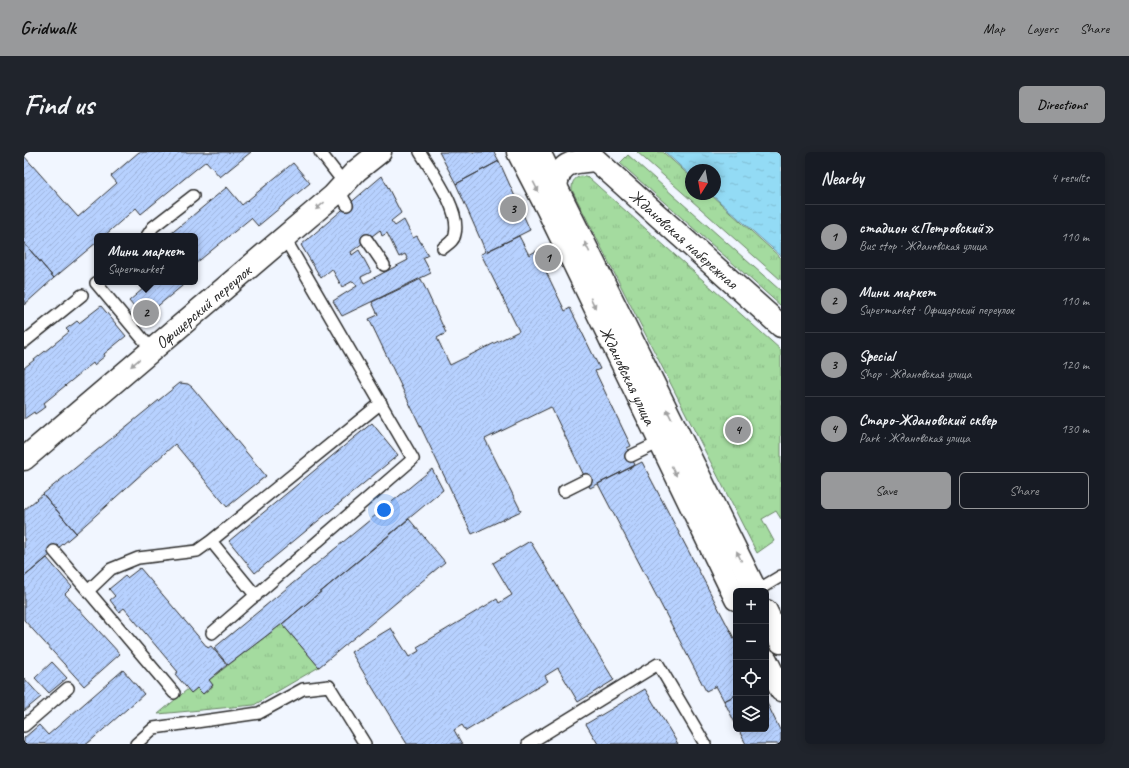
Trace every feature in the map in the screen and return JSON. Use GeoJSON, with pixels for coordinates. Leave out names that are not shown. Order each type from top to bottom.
{"type":"FeatureCollection","features":[{"type":"Feature","properties":{"kind":"main road","name":"Офицерский переулок"},"geometry":{"type":"LineString","coordinates":[[24,459],[284,237],[343,193],[356,171],[380,152]]}},
{"type":"Feature","properties":{"kind":"main road","name":"Ждановская улица"},"geometry":{"type":"LineString","coordinates":[[518,152],[733,593]]}},
{"type":"Feature","properties":{"kind":"main road","name":"Ждановская улица"},"geometry":{"type":"LineString","coordinates":[[539,152],[755,588]]}},
{"type":"Feature","properties":{"kind":"main road"},"geometry":{"type":"LineString","coordinates":[[556,186],[558,176],[562,169],[568,164],[591,156]]}},
{"type":"Feature","properties":{"kind":"main road","name":"Ждановская набережная"},"geometry":{"type":"LineString","coordinates":[[591,156],[781,326]]}},
{"type":"Feature","properties":{"kind":"main road"},"geometry":{"type":"LineString","coordinates":[[769,618],[781,642]]}},
{"type":"Feature","properties":{"kind":"main road"},"geometry":{"type":"LineString","coordinates":[[769,666],[781,690]]}},
{"type":"Feature","properties":{"kind":"lane"},"geometry":{"type":"LineString","coordinates":[[320,152],[343,193]]}},
{"type":"Feature","properties":{"kind":"lane"},"geometry":{"type":"LineString","coordinates":[[420,152],[452,209],[455,222],[455,235],[451,242],[443,248]]}},
{"type":"Feature","properties":{"kind":"lane"},"geometry":{"type":"LineString","coordinates":[[149,233],[153,227],[193,196]]}},
{"type":"Feature","properties":{"kind":"lane"},"geometry":{"type":"LineString","coordinates":[[212,633],[413,459],[284,237]]}},
{"type":"Feature","properties":{"kind":"lane"},"geometry":{"type":"LineString","coordinates":[[367,240],[384,265]]}},
{"type":"Feature","properties":{"kind":"lane"},"geometry":{"type":"LineString","coordinates":[[98,285],[152,349]]}},
{"type":"Feature","properties":{"kind":"lane"},"geometry":{"type":"LineString","coordinates":[[24,342],[82,295]]}},
{"type":"Feature","properties":{"kind":"lane"},"geometry":{"type":"LineString","coordinates":[[88,591],[111,569],[138,558],[197,551],[381,403]]}},
{"type":"Feature","properties":{"kind":"lane"},"geometry":{"type":"LineString","coordinates":[[631,456],[660,442]]}},
{"type":"Feature","properties":{"kind":"lane"},"geometry":{"type":"LineString","coordinates":[[564,491],[586,480]]}},
{"type":"Feature","properties":{"kind":"lane"},"geometry":{"type":"LineString","coordinates":[[211,541],[256,596]]}},
{"type":"Feature","properties":{"kind":"lane"},"geometry":{"type":"LineString","coordinates":[[53,555],[88,591],[174,692]]}},
{"type":"Feature","properties":{"kind":"lane"},"geometry":{"type":"LineString","coordinates":[[761,588],[781,576]]}},
{"type":"Feature","properties":{"kind":"lane"},"geometry":{"type":"LineString","coordinates":[[528,744],[658,664],[706,744]]}},
{"type":"Feature","properties":{"kind":"lane"},"geometry":{"type":"LineString","coordinates":[[136,744],[154,728],[259,713],[303,689],[329,686],[365,744]]}},
{"type":"Feature","properties":{"kind":"lane"},"geometry":{"type":"LineString","coordinates":[[24,726],[68,688]]}},
{"type":"Feature","properties":{"kind":"green space"},"geometry":{"type":"Polygon","coordinates":[[[637,152],[663,152],[685,172],[685,195],[637,152]]]}},
{"type":"Feature","properties":{"kind":"green space"},"geometry":{"type":"Polygon","coordinates":[[[628,155],[781,291],[781,306],[620,163],[628,155]]]}},
{"type":"Feature","properties":{"kind":"green space"},"geometry":{"type":"Polygon","coordinates":[[[581,176],[589,178],[781,350],[781,519],[776,511],[762,519],[774,541],[757,553],[572,190],[574,181],[576,178],[581,176]]]}},
{"type":"Feature","properties":{"kind":"green space"},"geometry":{"type":"Polygon","coordinates":[[[691,200],[717,200],[781,258],[781,280],[691,200]]]}},
{"type":"Feature","properties":{"kind":"green space"},"geometry":{"type":"Polygon","coordinates":[[[282,624],[319,667],[254,705],[158,714],[188,689],[191,693],[197,688],[203,694],[213,686],[209,680],[282,624]]]}},
{"type":"Feature","properties":{"kind":"water"},"geometry":{"type":"Polygon","coordinates":[[[665,152],[781,152],[781,256],[718,200],[721,200],[721,164],[685,164],[685,170],[665,152]]]}},
{"type":"Feature","properties":{"kind":"building"},"geometry":{"type":"Polygon","coordinates":[[[139,152],[251,152],[220,177],[206,161],[141,214],[136,208],[107,233],[94,233],[94,245],[54,278],[24,243],[24,156],[78,217],[117,183],[111,176],[139,152]]]}},
{"type":"Feature","properties":{"kind":"building"},"geometry":{"type":"Polygon","coordinates":[[[439,152],[494,152],[499,161],[456,184],[439,152]]]}},
{"type":"Feature","properties":{"kind":"building"},"geometry":{"type":"Polygon","coordinates":[[[499,161],[530,230],[486,252],[456,184],[499,161]]]}},
{"type":"Feature","properties":{"kind":"building"},"geometry":{"type":"Polygon","coordinates":[[[293,163],[310,183],[258,226],[251,218],[198,262],[198,233],[172,233],[227,187],[242,205],[293,163]]]}},
{"type":"Feature","properties":{"kind":"building"},"geometry":{"type":"Polygon","coordinates":[[[382,176],[401,213],[391,221],[395,226],[404,220],[413,238],[417,236],[428,255],[423,258],[431,273],[342,316],[333,301],[357,286],[353,281],[342,287],[332,269],[321,278],[301,245],[382,176]],[[380,230],[351,252],[352,255],[359,250],[371,272],[361,277],[364,283],[408,260],[405,254],[399,257],[387,233],[382,236],[380,230]]]}},
{"type":"Feature","properties":{"kind":"building"},"geometry":{"type":"Polygon","coordinates":[[[519,236],[529,255],[536,251],[565,311],[570,308],[600,369],[595,371],[631,446],[627,448],[635,465],[590,488],[551,407],[485,439],[521,511],[472,534],[369,319],[378,315],[372,302],[421,279],[446,333],[437,338],[450,365],[519,331],[481,254],[519,236]]]}},
{"type":"Feature","properties":{"kind":"building"},"geometry":{"type":"Polygon","coordinates":[[[24,243],[54,278],[24,305],[24,243]]]}},
{"type":"Feature","properties":{"kind":"building"},"geometry":{"type":"Polygon","coordinates":[[[148,285],[183,285],[143,318],[129,301],[148,285]]]}},
{"type":"Feature","properties":{"kind":"building"},"geometry":{"type":"Polygon","coordinates":[[[101,306],[126,336],[104,354],[105,356],[94,365],[93,363],[44,403],[46,406],[35,414],[34,412],[24,419],[24,368],[69,332],[66,329],[77,321],[79,323],[101,306]]]}},
{"type":"Feature","properties":{"kind":"building"},"geometry":{"type":"Polygon","coordinates":[[[180,383],[188,384],[192,387],[266,476],[227,507],[175,444],[76,533],[43,494],[180,383]]]}},
{"type":"Feature","properties":{"kind":"building"},"geometry":{"type":"Polygon","coordinates":[[[372,423],[398,455],[255,573],[229,541],[372,423]]]}},
{"type":"Feature","properties":{"kind":"building"},"geometry":{"type":"Polygon","coordinates":[[[642,462],[733,636],[733,696],[724,701],[716,686],[706,691],[598,484],[642,462]]]}},
{"type":"Feature","properties":{"kind":"building"},"geometry":{"type":"Polygon","coordinates":[[[432,469],[443,490],[282,624],[228,665],[214,648],[432,469]]]}},
{"type":"Feature","properties":{"kind":"building"},"geometry":{"type":"Polygon","coordinates":[[[43,494],[76,533],[24,577],[24,510],[43,494]]]}},
{"type":"Feature","properties":{"kind":"building"},"geometry":{"type":"Polygon","coordinates":[[[409,519],[445,562],[319,667],[282,624],[409,519]]]}},
{"type":"Feature","properties":{"kind":"building"},"geometry":{"type":"Polygon","coordinates":[[[530,541],[614,680],[578,702],[558,668],[545,676],[548,681],[466,731],[462,725],[454,730],[462,744],[407,744],[351,652],[391,628],[409,657],[419,651],[417,647],[497,599],[499,603],[512,595],[493,563],[530,541]]]}},
{"type":"Feature","properties":{"kind":"building"},"geometry":{"type":"Polygon","coordinates":[[[47,558],[72,587],[65,594],[120,654],[84,686],[24,620],[24,577],[47,558]]]}},
{"type":"Feature","properties":{"kind":"building"},"geometry":{"type":"Polygon","coordinates":[[[140,568],[208,648],[211,646],[227,665],[209,680],[213,685],[203,694],[197,688],[191,693],[175,674],[178,672],[124,608],[119,612],[110,600],[115,596],[109,589],[125,576],[127,578],[140,568]]]}},
{"type":"Feature","properties":{"kind":"building"},"geometry":{"type":"Polygon","coordinates":[[[52,662],[67,678],[49,693],[35,678],[52,662]]]}},
{"type":"Feature","properties":{"kind":"building"},"geometry":{"type":"Polygon","coordinates":[[[123,670],[144,694],[87,744],[24,744],[24,738],[39,725],[48,735],[123,670]]]}},
{"type":"Feature","properties":{"kind":"building"},"geometry":{"type":"Polygon","coordinates":[[[24,678],[41,697],[24,711],[24,678]]]}},
{"type":"Feature","properties":{"kind":"building"},"geometry":{"type":"Polygon","coordinates":[[[645,689],[678,744],[598,744],[586,724],[645,689]]]}},
{"type":"Feature","properties":{"kind":"building"},"geometry":{"type":"Polygon","coordinates":[[[733,696],[733,719],[724,701],[733,696]]]}},
{"type":"Feature","properties":{"kind":"building"},"geometry":{"type":"Polygon","coordinates":[[[769,707],[781,732],[781,744],[746,744],[740,732],[769,732],[769,707]]]}},
{"type":"Feature","properties":{"kind":"place","name":"Special"},"geometry":{"type":"Point","coordinates":[513,209]}},
{"type":"Feature","properties":{"kind":"place","name":"стадион «Петровский»"},"geometry":{"type":"Point","coordinates":[548,258]}},
{"type":"Feature","properties":{"kind":"place","name":"Мини маркет"},"geometry":{"type":"Point","coordinates":[146,313]}},
{"type":"Feature","properties":{"kind":"place","name":"Старо-Ждановский сквер"},"geometry":{"type":"Point","coordinates":[738,430]}}]}
